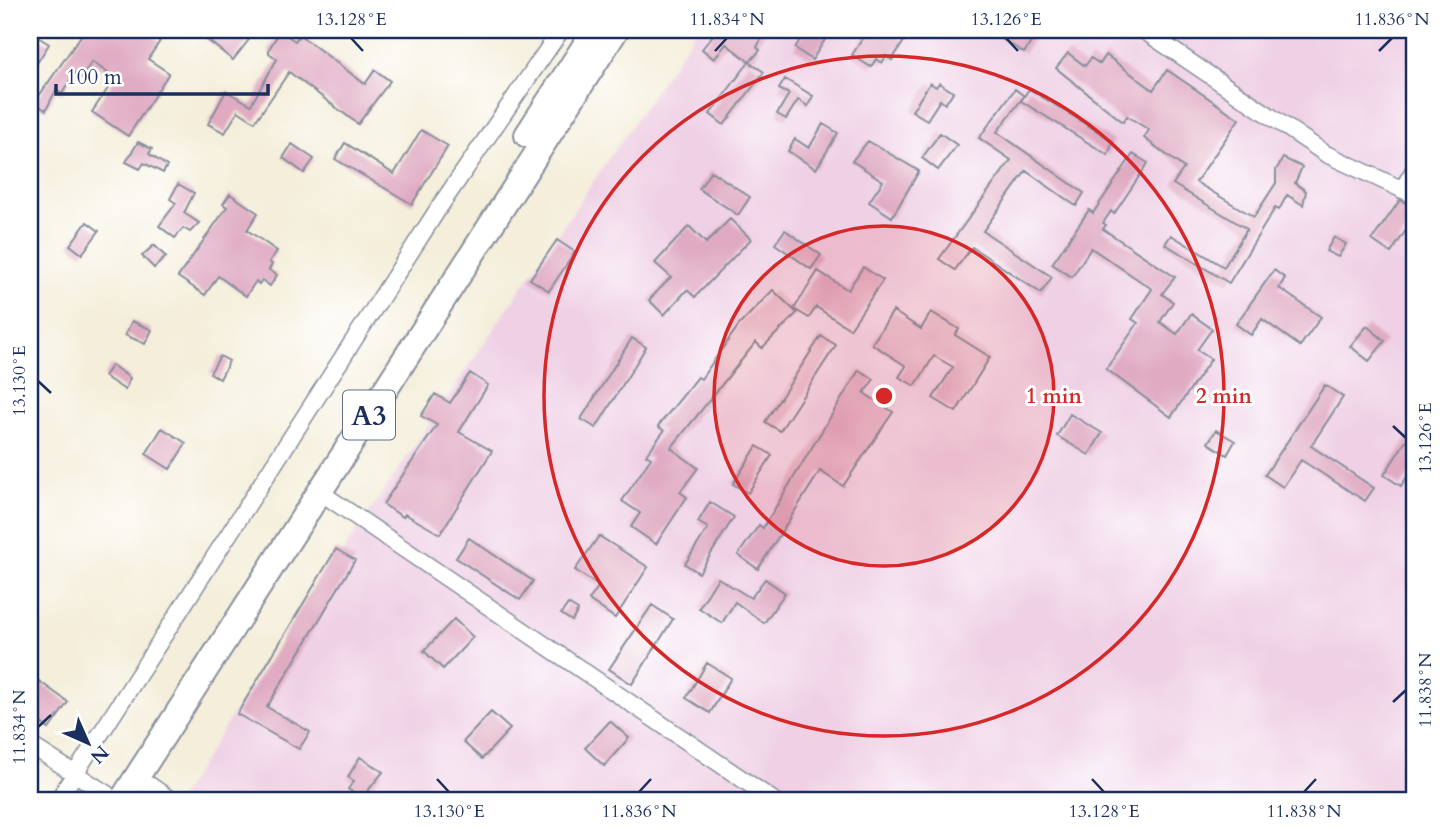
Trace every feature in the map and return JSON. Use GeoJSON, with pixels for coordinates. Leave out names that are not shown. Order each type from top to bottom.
{"type":"FeatureCollection","features":[{"type":"Feature","properties":{"kind":"highway","name":"A3"},"geometry":{"type":"LineString","coordinates":[[117,794],[594,30]]}},
{"type":"Feature","properties":{"kind":"highway","name":"A3"},"geometry":{"type":"LineString","coordinates":[[117,794],[320,492],[616,30]]}},
{"type":"Feature","properties":{"kind":"street"},"geometry":{"type":"LineString","coordinates":[[58,800],[432,218],[561,30]]}},
{"type":"Feature","properties":{"kind":"street"},"geometry":{"type":"LineString","coordinates":[[1143,30],[1326,154],[1408,192],[1414,170]]}},
{"type":"Feature","properties":{"kind":"street"},"geometry":{"type":"LineString","coordinates":[[320,492],[750,794],[773,800]]}},
{"type":"Feature","properties":{"kind":"street"},"geometry":{"type":"LineString","coordinates":[[30,745],[74,775],[117,794],[171,800]]}},
{"type":"Feature","properties":{"kind":"shaded area"},"geometry":{"type":"Polygon","coordinates":[[[696,30],[1414,30],[1414,800],[178,800],[233,714],[696,30]]]}},
{"type":"Feature","properties":{"kind":"building"},"geometry":{"type":"Polygon","coordinates":[[[85,30],[143,30],[160,41],[148,59],[169,73],[128,136],[92,112],[115,78],[92,62],[81,78],[74,73],[62,94],[56,90],[46,110],[34,103],[85,30]]]}},
{"type":"Feature","properties":{"kind":"building"},"geometry":{"type":"Polygon","coordinates":[[[213,30],[242,30],[251,37],[233,60],[206,39],[213,30]]]}},
{"type":"Feature","properties":{"kind":"building"},"geometry":{"type":"Polygon","coordinates":[[[717,30],[766,30],[757,47],[760,50],[750,62],[726,44],[714,59],[702,49],[717,30]]]}},
{"type":"Feature","properties":{"kind":"building"},"geometry":{"type":"Polygon","coordinates":[[[806,30],[831,30],[812,60],[795,48],[806,30]]]}},
{"type":"Feature","properties":{"kind":"building"},"geometry":{"type":"Polygon","coordinates":[[[868,30],[883,36],[887,30],[904,41],[892,60],[886,56],[882,63],[876,59],[871,67],[852,55],[868,30]]]}},
{"type":"Feature","properties":{"kind":"building"},"geometry":{"type":"Polygon","coordinates":[[[988,30],[1039,30],[1024,53],[988,30]]]}},
{"type":"Feature","properties":{"kind":"building"},"geometry":{"type":"Polygon","coordinates":[[[280,31],[295,41],[300,35],[365,84],[375,70],[390,81],[358,124],[289,72],[255,122],[238,111],[225,133],[208,124],[226,91],[251,105],[277,59],[269,53],[269,49],[280,31]]]}},
{"type":"Feature","properties":{"kind":"building"},"geometry":{"type":"Polygon","coordinates":[[[30,32],[49,44],[30,74],[30,32]]]}},
{"type":"Feature","properties":{"kind":"building"},"geometry":{"type":"Polygon","coordinates":[[[1068,53],[1085,66],[1091,58],[1100,64],[1106,55],[1153,90],[1167,70],[1239,119],[1196,182],[1254,217],[1276,183],[1276,170],[1283,158],[1302,167],[1295,183],[1306,191],[1303,205],[1287,195],[1279,210],[1275,208],[1229,283],[1165,244],[1171,235],[1224,267],[1247,229],[1173,184],[1184,168],[1144,138],[1149,130],[1127,116],[1123,122],[1056,68],[1068,53]]]}},
{"type":"Feature","properties":{"kind":"building"},"geometry":{"type":"Polygon","coordinates":[[[749,62],[764,72],[724,125],[710,114],[749,62]]]}},
{"type":"Feature","properties":{"kind":"building"},"geometry":{"type":"Polygon","coordinates":[[[785,79],[813,96],[808,106],[798,100],[786,119],[777,114],[789,94],[779,89],[785,79]]]}},
{"type":"Feature","properties":{"kind":"building"},"geometry":{"type":"Polygon","coordinates":[[[930,83],[936,87],[939,83],[953,92],[945,104],[940,100],[927,120],[912,111],[930,83]]]}},
{"type":"Feature","properties":{"kind":"building"},"geometry":{"type":"Polygon","coordinates":[[[1015,89],[1024,96],[997,132],[1084,193],[1076,206],[1026,171],[983,231],[1052,277],[1041,293],[972,247],[955,270],[939,259],[1011,160],[979,138],[1015,89]]]}},
{"type":"Feature","properties":{"kind":"building"},"geometry":{"type":"Polygon","coordinates":[[[1029,89],[1113,141],[1108,155],[1021,101],[1029,89]]]}},
{"type":"Feature","properties":{"kind":"building"},"geometry":{"type":"Polygon","coordinates":[[[823,124],[838,133],[816,169],[788,151],[795,139],[809,148],[823,124]]]}},
{"type":"Feature","properties":{"kind":"building"},"geometry":{"type":"Polygon","coordinates":[[[421,130],[448,146],[412,204],[335,159],[345,143],[394,174],[421,130]]]}},
{"type":"Feature","properties":{"kind":"building"},"geometry":{"type":"Polygon","coordinates":[[[940,133],[957,145],[938,170],[922,158],[940,133]]]}},
{"type":"Feature","properties":{"kind":"building"},"geometry":{"type":"Polygon","coordinates":[[[868,141],[919,171],[892,217],[869,202],[883,181],[852,161],[868,141]]]}},
{"type":"Feature","properties":{"kind":"building"},"geometry":{"type":"Polygon","coordinates":[[[138,142],[152,149],[149,154],[167,166],[163,173],[144,163],[140,169],[126,162],[138,142]]]}},
{"type":"Feature","properties":{"kind":"building"},"geometry":{"type":"Polygon","coordinates":[[[292,144],[314,159],[304,173],[283,158],[292,144]]]}},
{"type":"Feature","properties":{"kind":"building"},"geometry":{"type":"Polygon","coordinates":[[[1133,154],[1148,163],[1114,214],[1111,211],[1103,223],[1106,225],[1103,229],[1175,277],[1162,294],[1173,302],[1160,322],[1177,334],[1191,314],[1212,329],[1197,350],[1211,359],[1171,417],[1106,369],[1138,323],[1132,319],[1152,289],[1091,248],[1072,277],[1052,264],[1089,210],[1093,213],[1133,154]]]}},
{"type":"Feature","properties":{"kind":"building"},"geometry":{"type":"Polygon","coordinates":[[[711,171],[750,197],[738,215],[699,189],[711,171]]]}},
{"type":"Feature","properties":{"kind":"building"},"geometry":{"type":"Polygon","coordinates":[[[178,184],[194,193],[184,213],[199,223],[190,232],[183,228],[175,238],[159,226],[176,203],[170,199],[178,184]]]}},
{"type":"Feature","properties":{"kind":"building"},"geometry":{"type":"Polygon","coordinates":[[[230,194],[258,213],[247,230],[277,251],[269,262],[272,264],[269,270],[277,275],[270,286],[262,280],[259,284],[256,281],[246,296],[218,276],[205,295],[178,277],[227,207],[223,204],[230,194]]]}},
{"type":"Feature","properties":{"kind":"building"},"geometry":{"type":"Polygon","coordinates":[[[1400,200],[1414,207],[1414,218],[1391,253],[1372,240],[1400,200]]]}},
{"type":"Feature","properties":{"kind":"building"},"geometry":{"type":"Polygon","coordinates":[[[730,219],[751,239],[695,297],[687,290],[664,315],[649,300],[671,277],[655,263],[689,226],[706,243],[730,219]]]}},
{"type":"Feature","properties":{"kind":"building"},"geometry":{"type":"Polygon","coordinates":[[[87,222],[99,231],[82,254],[70,245],[87,222]]]}},
{"type":"Feature","properties":{"kind":"building"},"geometry":{"type":"Polygon","coordinates":[[[785,230],[821,255],[811,269],[775,244],[785,230]]]}},
{"type":"Feature","properties":{"kind":"building"},"geometry":{"type":"Polygon","coordinates":[[[1334,237],[1346,244],[1338,257],[1326,251],[1334,237]]]}},
{"type":"Feature","properties":{"kind":"building"},"geometry":{"type":"Polygon","coordinates":[[[557,240],[575,252],[549,291],[530,279],[557,240]]]}},
{"type":"Feature","properties":{"kind":"building"},"geometry":{"type":"Polygon","coordinates":[[[154,245],[166,257],[154,268],[142,256],[154,245]]]}},
{"type":"Feature","properties":{"kind":"building"},"geometry":{"type":"Polygon","coordinates":[[[863,267],[883,280],[850,329],[816,307],[809,318],[794,309],[818,271],[848,290],[863,267]]]}},
{"type":"Feature","properties":{"kind":"building"},"geometry":{"type":"Polygon","coordinates":[[[1274,270],[1285,278],[1279,288],[1321,317],[1300,346],[1262,319],[1251,335],[1236,324],[1274,270]]]}},
{"type":"Feature","properties":{"kind":"building"},"geometry":{"type":"Polygon","coordinates":[[[773,290],[797,313],[762,348],[756,342],[671,448],[698,468],[680,492],[687,497],[656,544],[631,527],[640,513],[622,501],[651,458],[646,455],[664,431],[658,426],[698,377],[701,379],[739,325],[773,290]]]}},
{"type":"Feature","properties":{"kind":"building"},"geometry":{"type":"Polygon","coordinates":[[[893,311],[921,329],[931,312],[959,329],[955,335],[990,357],[956,412],[933,398],[953,367],[934,356],[915,386],[899,377],[906,366],[872,344],[893,311]]]}},
{"type":"Feature","properties":{"kind":"building"},"geometry":{"type":"Polygon","coordinates":[[[132,321],[152,330],[145,344],[125,335],[132,321]]]}},
{"type":"Feature","properties":{"kind":"building"},"geometry":{"type":"Polygon","coordinates":[[[1367,326],[1385,341],[1369,361],[1350,346],[1367,326]]]}},
{"type":"Feature","properties":{"kind":"building"},"geometry":{"type":"Polygon","coordinates":[[[821,336],[836,345],[780,431],[765,422],[821,336]]]}},
{"type":"Feature","properties":{"kind":"building"},"geometry":{"type":"Polygon","coordinates":[[[632,338],[646,347],[596,428],[581,419],[632,338]]]}},
{"type":"Feature","properties":{"kind":"building"},"geometry":{"type":"Polygon","coordinates":[[[220,356],[229,361],[220,379],[210,373],[220,356]]]}},
{"type":"Feature","properties":{"kind":"building"},"geometry":{"type":"Polygon","coordinates":[[[112,365],[130,378],[125,390],[104,376],[112,365]]]}},
{"type":"Feature","properties":{"kind":"building"},"geometry":{"type":"Polygon","coordinates":[[[859,370],[874,379],[864,393],[893,412],[843,486],[820,471],[758,569],[738,555],[759,525],[763,528],[859,370]]]}},
{"type":"Feature","properties":{"kind":"building"},"geometry":{"type":"Polygon","coordinates":[[[470,373],[488,385],[459,432],[492,451],[440,534],[405,514],[403,517],[383,504],[437,425],[421,416],[435,394],[450,403],[470,373]]]}},
{"type":"Feature","properties":{"kind":"building"},"geometry":{"type":"Polygon","coordinates":[[[1325,385],[1343,397],[1311,446],[1374,488],[1365,501],[1301,460],[1283,487],[1265,475],[1325,385]]]}},
{"type":"Feature","properties":{"kind":"building"},"geometry":{"type":"Polygon","coordinates":[[[1070,414],[1102,433],[1089,455],[1057,436],[1070,414]]]}},
{"type":"Feature","properties":{"kind":"building"},"geometry":{"type":"Polygon","coordinates":[[[162,428],[186,443],[170,469],[146,454],[162,428]]]}},
{"type":"Feature","properties":{"kind":"building"},"geometry":{"type":"Polygon","coordinates":[[[1414,428],[1414,466],[1401,486],[1384,475],[1414,428]]]}},
{"type":"Feature","properties":{"kind":"building"},"geometry":{"type":"Polygon","coordinates":[[[1216,430],[1235,441],[1227,455],[1208,443],[1216,430]]]}},
{"type":"Feature","properties":{"kind":"building"},"geometry":{"type":"Polygon","coordinates":[[[757,446],[772,455],[748,493],[733,484],[757,446]]]}},
{"type":"Feature","properties":{"kind":"building"},"geometry":{"type":"Polygon","coordinates":[[[710,502],[734,517],[699,573],[685,564],[708,528],[698,522],[710,502]]]}},
{"type":"Feature","properties":{"kind":"building"},"geometry":{"type":"Polygon","coordinates":[[[599,536],[648,567],[615,618],[589,600],[599,586],[575,570],[599,536]]]}},
{"type":"Feature","properties":{"kind":"building"},"geometry":{"type":"Polygon","coordinates":[[[469,538],[533,581],[520,600],[456,558],[469,538]]]}},
{"type":"Feature","properties":{"kind":"building"},"geometry":{"type":"Polygon","coordinates":[[[336,549],[355,560],[267,707],[310,732],[299,749],[237,714],[336,549]]]}},
{"type":"Feature","properties":{"kind":"building"},"geometry":{"type":"Polygon","coordinates":[[[718,578],[751,598],[765,579],[785,593],[764,623],[735,602],[722,623],[699,608],[718,578]]]}},
{"type":"Feature","properties":{"kind":"building"},"geometry":{"type":"Polygon","coordinates":[[[568,604],[578,610],[572,621],[561,614],[568,604]]]}},
{"type":"Feature","properties":{"kind":"building"},"geometry":{"type":"Polygon","coordinates":[[[652,605],[673,619],[632,684],[609,669],[652,605]]]}},
{"type":"Feature","properties":{"kind":"building"},"geometry":{"type":"Polygon","coordinates":[[[454,619],[473,637],[443,669],[424,651],[454,619]]]}},
{"type":"Feature","properties":{"kind":"building"},"geometry":{"type":"Polygon","coordinates":[[[707,663],[731,678],[710,713],[686,698],[707,663]]]}},
{"type":"Feature","properties":{"kind":"building"},"geometry":{"type":"Polygon","coordinates":[[[39,681],[68,702],[49,729],[30,715],[38,698],[31,693],[39,681]]]}},
{"type":"Feature","properties":{"kind":"building"},"geometry":{"type":"Polygon","coordinates":[[[491,712],[510,729],[482,759],[463,742],[491,712]]]}},
{"type":"Feature","properties":{"kind":"building"},"geometry":{"type":"Polygon","coordinates":[[[610,721],[629,738],[604,766],[585,748],[610,721]]]}},
{"type":"Feature","properties":{"kind":"building"},"geometry":{"type":"Polygon","coordinates":[[[360,757],[383,772],[362,798],[348,789],[354,781],[348,777],[360,757]]]}}]}
